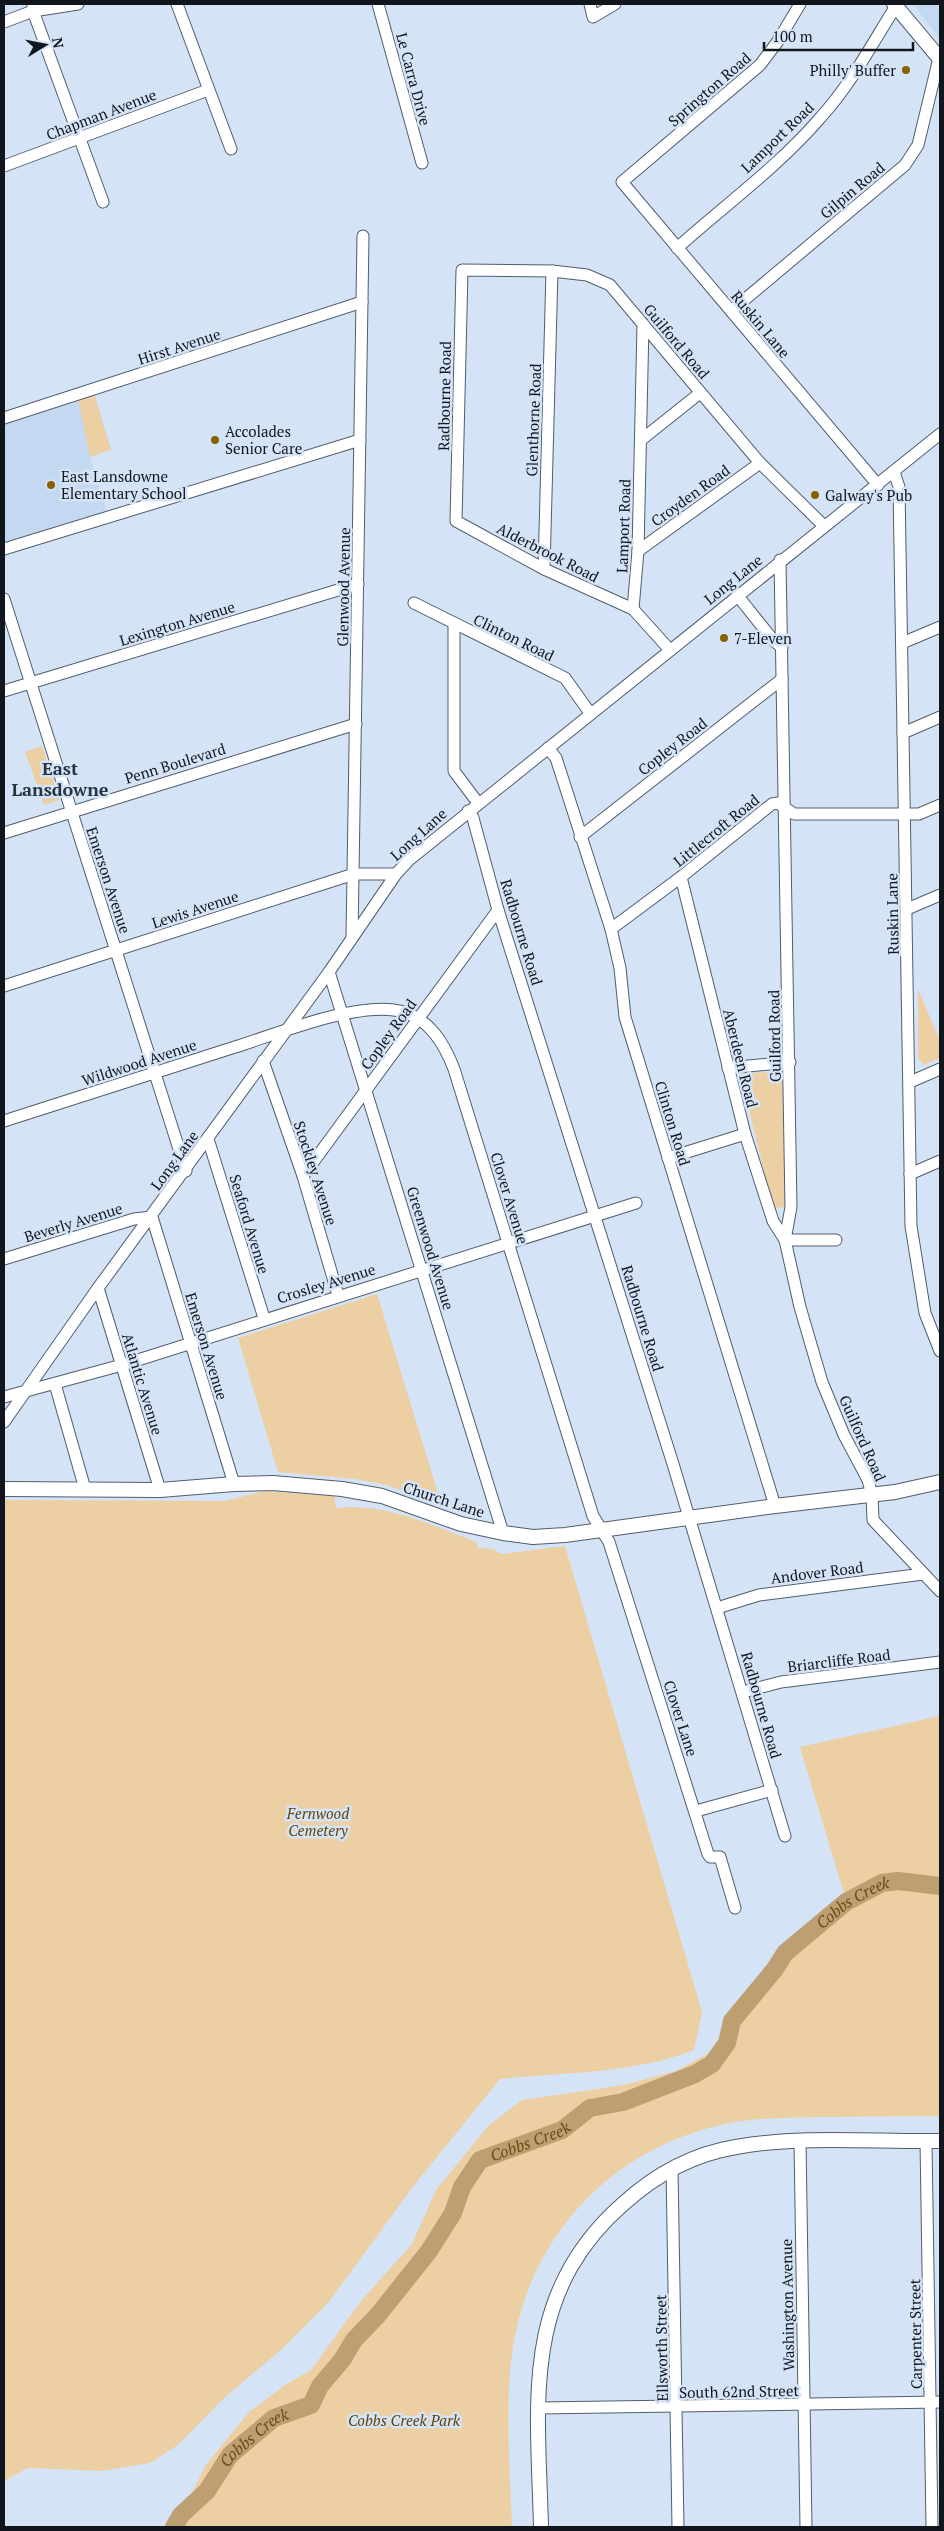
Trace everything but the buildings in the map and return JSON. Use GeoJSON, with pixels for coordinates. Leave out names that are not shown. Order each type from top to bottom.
{"type":"FeatureCollection","features":[{"type":"Feature","properties":{"kind":"main road"},"geometry":{"type":"LineString","coordinates":[[895,5],[940,59]]}},
{"type":"Feature","properties":{"kind":"main road","name":"Church Lane"},"geometry":{"type":"LineString","coordinates":[[4,1489],[160,1490],[273,1483],[342,1489],[382,1496],[461,1524],[533,1537],[565,1535],[775,1506],[896,1492],[940,1482]]}},
{"type":"Feature","properties":{"kind":"main road"},"geometry":{"type":"LineString","coordinates":[[542,2527],[539,2370],[547,2325],[558,2292],[570,2266],[591,2235],[610,2215],[638,2190],[672,2168],[700,2156],[734,2147],[800,2141],[933,2141]]}},
{"type":"Feature","properties":{"kind":"street"},"geometry":{"type":"LineString","coordinates":[[4,22],[33,8],[78,4]]}},
{"type":"Feature","properties":{"kind":"street"},"geometry":{"type":"LineString","coordinates":[[177,4],[230,150]]}},
{"type":"Feature","properties":{"kind":"street","name":"Le Carra Drive"},"geometry":{"type":"LineString","coordinates":[[378,4],[422,163]]}},
{"type":"Feature","properties":{"kind":"street"},"geometry":{"type":"LineString","coordinates":[[590,4],[593,17],[615,4]]}},
{"type":"Feature","properties":{"kind":"street","name":"Springton Road"},"geometry":{"type":"LineString","coordinates":[[622,182],[760,65],[778,41],[800,4]]}},
{"type":"Feature","properties":{"kind":"street","name":"Lamport Road"},"geometry":{"type":"LineString","coordinates":[[677,248],[802,139],[842,92],[895,5]]}},
{"type":"Feature","properties":{"kind":"street"},"geometry":{"type":"LineString","coordinates":[[33,8],[103,202]]}},
{"type":"Feature","properties":{"kind":"street","name":"Gilpin Road"},"geometry":{"type":"LineString","coordinates":[[731,311],[905,165],[918,145],[940,59]]}},
{"type":"Feature","properties":{"kind":"street","name":"Chapman Avenue"},"geometry":{"type":"LineString","coordinates":[[4,166],[208,90]]}},
{"type":"Feature","properties":{"kind":"street","name":"Ruskin Lane"},"geometry":{"type":"LineString","coordinates":[[622,182],[878,485]]}},
{"type":"Feature","properties":{"kind":"street","name":"Glenwood Avenue"},"geometry":{"type":"LineString","coordinates":[[352,938],[364,236]]}},
{"type":"Feature","properties":{"kind":"street","name":"Guilford Road"},"geometry":{"type":"LineString","coordinates":[[462,270],[552,271],[587,274],[610,285],[760,462],[824,526]]}},
{"type":"Feature","properties":{"kind":"street","name":"Radbourne Road"},"geometry":{"type":"LineString","coordinates":[[456,521],[462,270]]}},
{"type":"Feature","properties":{"kind":"street","name":"Glenthorne Road"},"geometry":{"type":"LineString","coordinates":[[544,569],[552,271]]}},
{"type":"Feature","properties":{"kind":"street","name":"Hirst Avenue"},"geometry":{"type":"LineString","coordinates":[[4,418],[362,302]]}},
{"type":"Feature","properties":{"kind":"street","name":"Lamport Road"},"geometry":{"type":"LineString","coordinates":[[633,609],[638,551],[643,324]]}},
{"type":"Feature","properties":{"kind":"street"},"geometry":{"type":"LineString","coordinates":[[641,440],[700,393]]}},
{"type":"Feature","properties":{"kind":"street","name":"Long Lane"},"geometry":{"type":"LineString","coordinates":[[4,1422],[98,1288],[186,1171],[263,1061],[329,972],[396,874],[409,860],[669,649],[940,434]]}},
{"type":"Feature","properties":{"kind":"street"},"geometry":{"type":"LineString","coordinates":[[4,549],[360,440]]}},
{"type":"Feature","properties":{"kind":"street","name":"Croyden Road"},"geometry":{"type":"LineString","coordinates":[[638,551],[760,462]]}},
{"type":"Feature","properties":{"kind":"street","name":"Ruskin Lane"},"geometry":{"type":"LineString","coordinates":[[894,472],[899,487],[911,1226],[916,1271],[925,1314],[940,1349]]}},
{"type":"Feature","properties":{"kind":"street","name":"Alderbrook Road"},"geometry":{"type":"LineString","coordinates":[[456,521],[544,569],[633,609],[669,649]]}},
{"type":"Feature","properties":{"kind":"street","name":"Guilford Road"},"geometry":{"type":"LineString","coordinates":[[780,560],[790,1062],[791,1207],[785,1240],[800,1307],[822,1382],[844,1435],[868,1480],[872,1494],[873,1520],[940,1591]]}},
{"type":"Feature","properties":{"kind":"street","name":"Lexington Avenue"},"geometry":{"type":"LineString","coordinates":[[4,691],[358,584]]}},
{"type":"Feature","properties":{"kind":"street"},"geometry":{"type":"LineString","coordinates":[[737,595],[782,648]]}},
{"type":"Feature","properties":{"kind":"street","name":"Emerson Avenue"},"geometry":{"type":"LineString","coordinates":[[4,599],[186,1171]]}},
{"type":"Feature","properties":{"kind":"street","name":"Clinton Road"},"geometry":{"type":"LineString","coordinates":[[414,603],[565,678],[590,713]]}},
{"type":"Feature","properties":{"kind":"street"},"geometry":{"type":"LineString","coordinates":[[454,624],[454,772],[478,803]]}},
{"type":"Feature","properties":{"kind":"street"},"geometry":{"type":"LineString","coordinates":[[902,643],[940,627]]}},
{"type":"Feature","properties":{"kind":"street","name":"Copley Road"},"geometry":{"type":"LineString","coordinates":[[580,837],[782,679]]}},
{"type":"Feature","properties":{"kind":"street"},"geometry":{"type":"LineString","coordinates":[[903,733],[940,717]]}},
{"type":"Feature","properties":{"kind":"street","name":"Penn Boulevard"},"geometry":{"type":"LineString","coordinates":[[4,832],[356,724]]}},
{"type":"Feature","properties":{"kind":"street","name":"Clinton Road"},"geometry":{"type":"LineString","coordinates":[[548,748],[556,758],[611,929],[620,968],[625,1017],[775,1506]]}},
{"type":"Feature","properties":{"kind":"street","name":"Littlecroft Road"},"geometry":{"type":"LineString","coordinates":[[611,929],[681,878],[772,804],[778,803],[794,814],[919,814],[940,805]]}},
{"type":"Feature","properties":{"kind":"street","name":"Radbourne Road"},"geometry":{"type":"LineString","coordinates":[[468,812],[473,818],[498,910],[596,1215],[743,1692],[785,1836]]}},
{"type":"Feature","properties":{"kind":"street","name":"Lewis Avenue"},"geometry":{"type":"LineString","coordinates":[[4,986],[354,874],[396,874]]}},
{"type":"Feature","properties":{"kind":"street","name":"Aberdeen Road"},"geometry":{"type":"LineString","coordinates":[[681,878],[745,1134],[773,1221],[785,1240]]}},
{"type":"Feature","properties":{"kind":"street"},"geometry":{"type":"LineString","coordinates":[[907,909],[940,895]]}},
{"type":"Feature","properties":{"kind":"street","name":"Copley Road"},"geometry":{"type":"LineString","coordinates":[[303,1176],[498,910]]}},
{"type":"Feature","properties":{"kind":"street","name":"Greenwood Avenue"},"geometry":{"type":"LineString","coordinates":[[329,972],[503,1533]]}},
{"type":"Feature","properties":{"kind":"street","name":"Clover Avenue"},"geometry":{"type":"LineString","coordinates":[[284,1032],[342,1014],[380,1008],[401,1011],[417,1018],[430,1028],[443,1044],[454,1069],[593,1516],[601,1529]]}},
{"type":"Feature","properties":{"kind":"street","name":"Wildwood Avenue"},"geometry":{"type":"LineString","coordinates":[[4,1121],[284,1032]]}},
{"type":"Feature","properties":{"kind":"street","name":"Stockley Avenue"},"geometry":{"type":"LineString","coordinates":[[263,1061],[303,1176],[338,1295]]}},
{"type":"Feature","properties":{"kind":"street"},"geometry":{"type":"LineString","coordinates":[[728,1068],[790,1062]]}},
{"type":"Feature","properties":{"kind":"street"},"geometry":{"type":"LineString","coordinates":[[910,1082],[940,1069]]}},
{"type":"Feature","properties":{"kind":"street"},"geometry":{"type":"LineString","coordinates":[[668,1158],[745,1134]]}},
{"type":"Feature","properties":{"kind":"street","name":"Seaford Avenue"},"geometry":{"type":"LineString","coordinates":[[208,1139],[264,1318]]}},
{"type":"Feature","properties":{"kind":"street"},"geometry":{"type":"LineString","coordinates":[[910,1174],[940,1161]]}},
{"type":"Feature","properties":{"kind":"street","name":"Crosley Avenue"},"geometry":{"type":"LineString","coordinates":[[4,1397],[122,1365],[422,1268],[636,1203]]}},
{"type":"Feature","properties":{"kind":"street","name":"Emerson Avenue"},"geometry":{"type":"LineString","coordinates":[[152,1217],[234,1484]]}},
{"type":"Feature","properties":{"kind":"street","name":"Beverly Avenue"},"geometry":{"type":"LineString","coordinates":[[4,1259],[134,1219],[152,1217]]}},
{"type":"Feature","properties":{"kind":"street"},"geometry":{"type":"LineString","coordinates":[[785,1240],[836,1240]]}},
{"type":"Feature","properties":{"kind":"street","name":"Atlantic Avenue"},"geometry":{"type":"LineString","coordinates":[[98,1288],[160,1490]]}},
{"type":"Feature","properties":{"kind":"street"},"geometry":{"type":"LineString","coordinates":[[55,1384],[86,1489]]}},
{"type":"Feature","properties":{"kind":"street","name":"Clover Lane"},"geometry":{"type":"LineString","coordinates":[[601,1529],[609,1542],[696,1811],[708,1854],[710,1857],[720,1857],[735,1908]]}},
{"type":"Feature","properties":{"kind":"street","name":"Andover Road"},"geometry":{"type":"LineString","coordinates":[[717,1608],[759,1595],[923,1574]]}},
{"type":"Feature","properties":{"kind":"street","name":"Briarcliffe Road"},"geometry":{"type":"LineString","coordinates":[[743,1692],[781,1682],[940,1662]]}},
{"type":"Feature","properties":{"kind":"street"},"geometry":{"type":"LineString","coordinates":[[696,1811],[772,1790]]}},
{"type":"Feature","properties":{"kind":"street","name":"Washington Avenue"},"geometry":{"type":"LineString","coordinates":[[800,2141],[806,2527]]}},
{"type":"Feature","properties":{"kind":"street","name":"Carpenter Street"},"geometry":{"type":"LineString","coordinates":[[932,2527],[935,2402],[933,2141]]}},
{"type":"Feature","properties":{"kind":"street","name":"Ellsworth Street"},"geometry":{"type":"LineString","coordinates":[[672,2168],[678,2527]]}},
{"type":"Feature","properties":{"kind":"street","name":"South 62nd Street"},"geometry":{"type":"LineString","coordinates":[[539,2408],[935,2402]]}},
{"type":"Feature","properties":{"kind":"shaded area"},"geometry":{"type":"Polygon","coordinates":[[[913,4],[940,4],[940,40],[913,4]]]}},
{"type":"Feature","properties":{"kind":"shaded area","name":"East Lansdowne Elementary School"},"geometry":{"type":"Polygon","coordinates":[[[94,393],[111,450],[90,457],[107,513],[4,546],[4,421],[94,393]]]}},
{"type":"Feature","properties":{"kind":"green space"},"geometry":{"type":"Polygon","coordinates":[[[94,393],[111,450],[90,457],[78,398],[94,393]]]}},
{"type":"Feature","properties":{"kind":"green space"},"geometry":{"type":"Polygon","coordinates":[[[42,746],[60,800],[44,805],[25,752],[42,746]]]}},
{"type":"Feature","properties":{"kind":"green space"},"geometry":{"type":"Polygon","coordinates":[[[918,989],[940,1041],[940,1058],[923,1065],[918,1057],[918,989]]]}},
{"type":"Feature","properties":{"kind":"green space"},"geometry":{"type":"Polygon","coordinates":[[[783,1072],[787,1207],[773,1208],[740,1073],[783,1072]]]}},
{"type":"Feature","properties":{"kind":"green space"},"geometry":{"type":"Polygon","coordinates":[[[377,1294],[441,1503],[386,1485],[355,1479],[278,1472],[238,1338],[377,1294]]]}},
{"type":"Feature","properties":{"kind":"green space","name":"Fernwood Cemetery"},"geometry":{"type":"Polygon","coordinates":[[[265,1491],[334,1496],[336,1508],[372,1508],[408,1516],[476,1542],[478,1548],[493,1549],[502,1554],[565,1546],[702,2012],[694,2050],[671,2058],[623,2068],[500,2079],[415,2184],[328,2303],[282,2349],[225,2397],[178,2445],[150,2463],[103,2471],[28,2468],[4,2481],[4,1500],[225,1501],[265,1491]]]}},
{"type":"Feature","properties":{"kind":"green space","name":"Cobbs Creek Park"},"geometry":{"type":"Polygon","coordinates":[[[940,1716],[940,2116],[774,2118],[726,2124],[685,2136],[647,2153],[612,2176],[582,2204],[556,2236],[536,2272],[521,2312],[512,2354],[509,2396],[512,2527],[174,2527],[206,2465],[249,2412],[285,2385],[311,2370],[361,2301],[412,2244],[436,2190],[488,2126],[522,2100],[624,2085],[676,2071],[713,2051],[723,2038],[744,1998],[797,1935],[824,1910],[845,1897],[800,1747],[940,1716]]]}},
{"type":"Feature","properties":{"kind":"waterway","name":"Cobbs Creek"},"geometry":{"type":"LineString","coordinates":[[174,2527],[181,2515],[207,2491],[230,2455],[274,2418],[311,2405],[320,2386],[342,2360],[354,2340],[378,2315],[429,2251],[453,2213],[462,2187],[480,2160],[562,2130],[590,2108],[623,2102],[695,2074],[712,2064],[727,2043],[732,2021],[775,1969],[785,1953],[846,1902],[882,1883],[898,1881],[940,1886]]}},
{"type":"Feature","properties":{"kind":"place","name":"Philly' Buffer"},"geometry":{"type":"Point","coordinates":[906,70]}},
{"type":"Feature","properties":{"kind":"place","name":"Accolades Senior Care"},"geometry":{"type":"Point","coordinates":[215,440]}},
{"type":"Feature","properties":{"kind":"place","name":"East Lansdowne Elementary School"},"geometry":{"type":"Point","coordinates":[51,485]}},
{"type":"Feature","properties":{"kind":"place","name":"Galway's Pub"},"geometry":{"type":"Point","coordinates":[815,495]}},
{"type":"Feature","properties":{"kind":"place","name":"7-Eleven"},"geometry":{"type":"Point","coordinates":[724,638]}},
{"type":"Feature","properties":{"kind":"district","name":"East Lansdowne"},"geometry":{"type":"Point","coordinates":[60,778]}}]}
